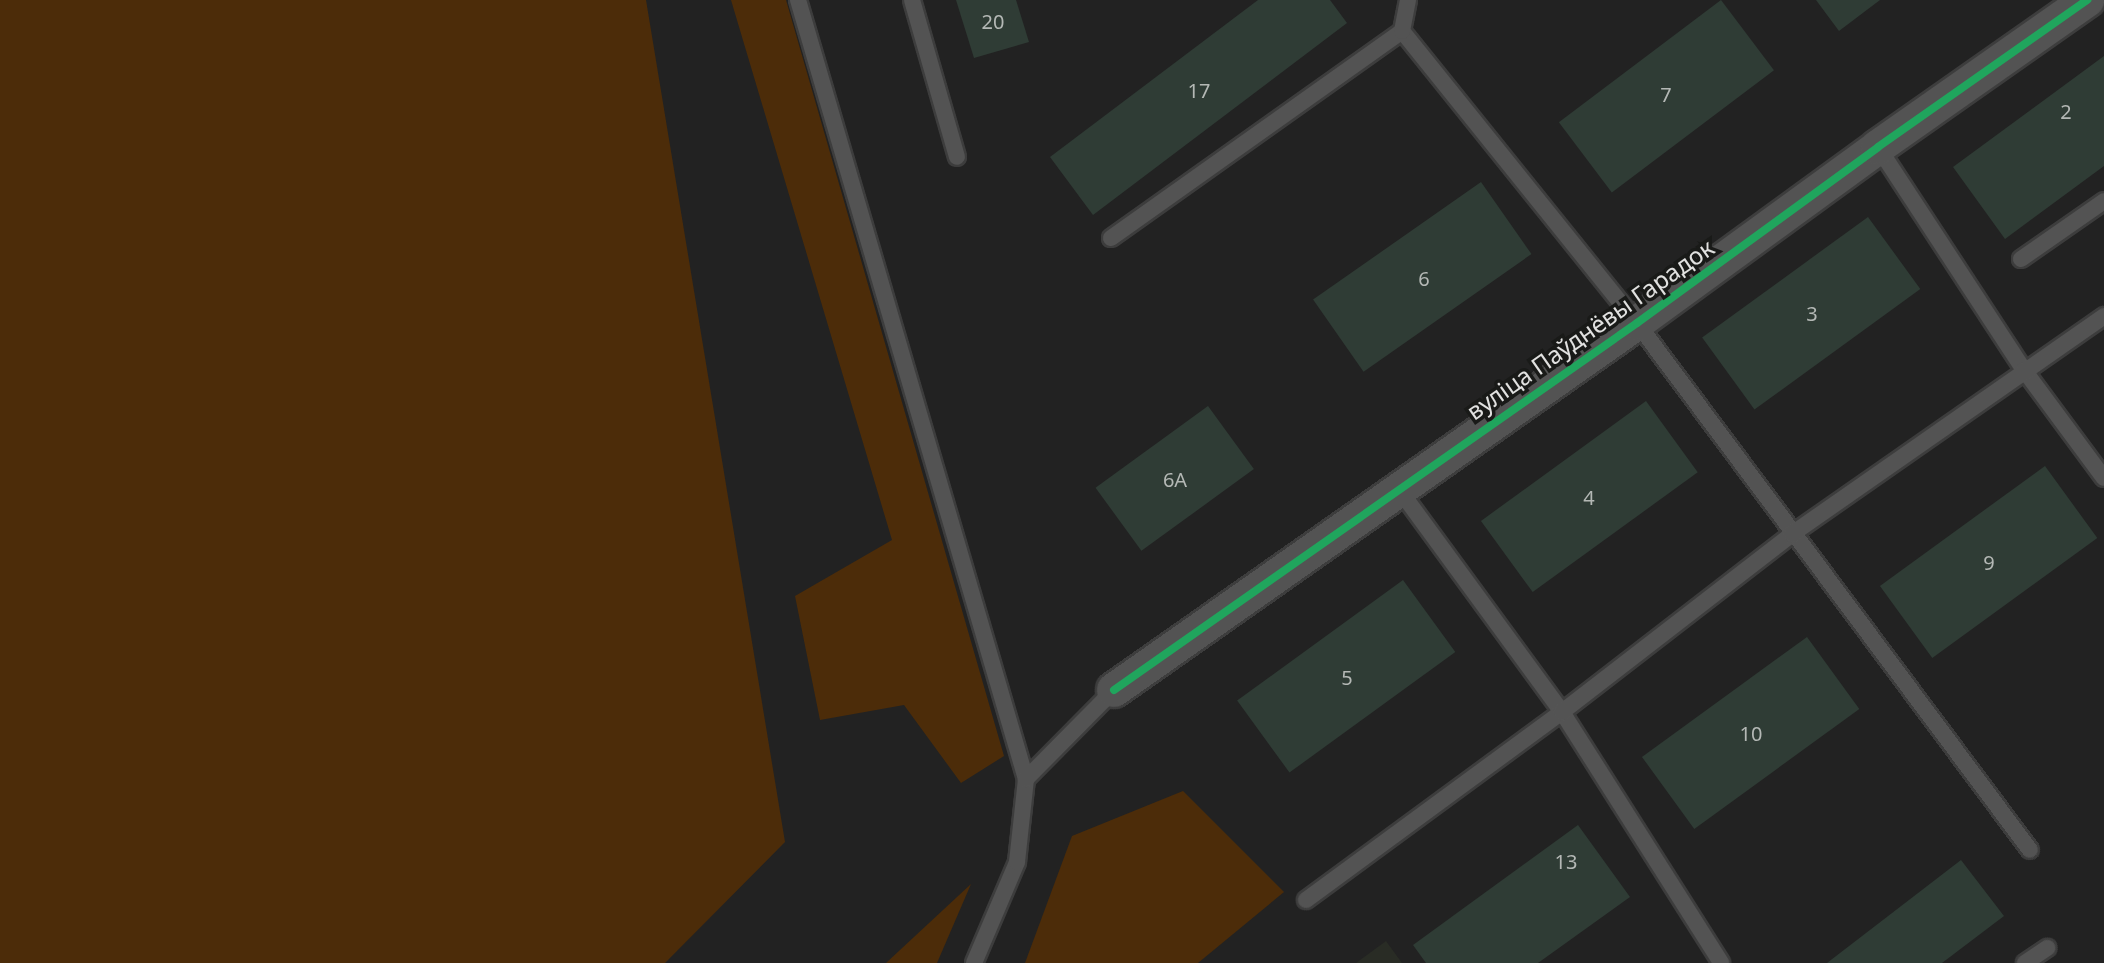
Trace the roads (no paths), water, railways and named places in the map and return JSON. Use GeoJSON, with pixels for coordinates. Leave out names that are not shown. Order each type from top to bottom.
{"type":"FeatureCollection","features":[{"type":"Feature","properties":{"kind":"street","name":"вуліца Паўднёвы Гарадок"},"geometry":{"type":"LineString","coordinates":[[1114,690],[1637,323],[1878,147],[2087,0]]}},
{"type":"Feature","properties":{"kind":"lane"},"geometry":{"type":"LineString","coordinates":[[798,0],[1026,779],[1017,862],[974,963]]}},
{"type":"Feature","properties":{"kind":"lane"},"geometry":{"type":"LineString","coordinates":[[912,0],[957,157]]}},
{"type":"Feature","properties":{"kind":"lane"},"geometry":{"type":"LineString","coordinates":[[1111,238],[1402,31],[1408,0]]}},
{"type":"Feature","properties":{"kind":"lane"},"geometry":{"type":"LineString","coordinates":[[1402,31],[1637,323],[2030,850]]}},
{"type":"Feature","properties":{"kind":"lane"},"geometry":{"type":"LineString","coordinates":[[1878,147],[2024,370],[2104,478]]}},
{"type":"Feature","properties":{"kind":"lane"},"geometry":{"type":"LineString","coordinates":[[2021,259],[2104,201]]}},
{"type":"Feature","properties":{"kind":"lane"},"geometry":{"type":"LineString","coordinates":[[1306,900],[1562,712],[1792,534],[2104,316]]}},
{"type":"Feature","properties":{"kind":"lane"},"geometry":{"type":"LineString","coordinates":[[1398,488],[1562,712],[1721,963]]}},
{"type":"Feature","properties":{"kind":"lane"},"geometry":{"type":"LineString","coordinates":[[1026,779],[1114,690]]}},
{"type":"Feature","properties":{"kind":"lane"},"geometry":{"type":"LineString","coordinates":[[2025,963],[2047,948]]}}]}
